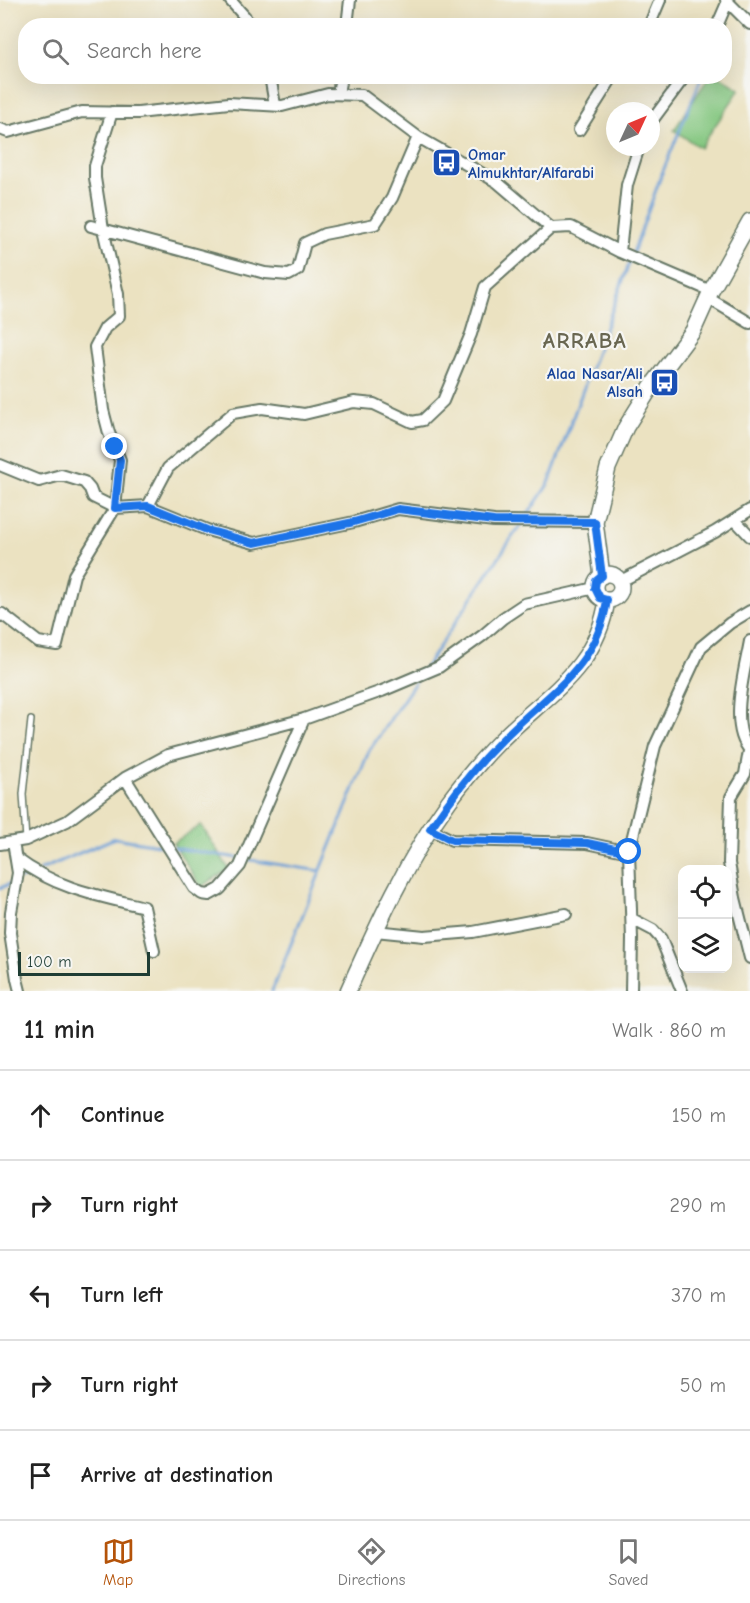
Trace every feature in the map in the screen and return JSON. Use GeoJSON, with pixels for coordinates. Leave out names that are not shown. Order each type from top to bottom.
{"type":"FeatureCollection","features":[{"type":"Feature","properties":{"kind":"main road"},"geometry":{"type":"LineString","coordinates":[[598,582],[609,575],[619,582],[619,593],[607,600],[600,598],[598,582],[595,522],[608,468],[626,427],[651,387],[693,331],[750,221]]}},
{"type":"Feature","properties":{"kind":"main road"},"geometry":{"type":"LineString","coordinates":[[348,991],[375,931],[430,829],[467,778],[499,742],[576,671],[604,621],[607,600]]}},
{"type":"Feature","properties":{"kind":"street"},"geometry":{"type":"LineString","coordinates":[[230,0],[245,18]]}},
{"type":"Feature","properties":{"kind":"street"},"geometry":{"type":"LineString","coordinates":[[348,18],[350,0]]}},
{"type":"Feature","properties":{"kind":"street"},"geometry":{"type":"LineString","coordinates":[[652,18],[660,0]]}},
{"type":"Feature","properties":{"kind":"street"},"geometry":{"type":"LineString","coordinates":[[720,18],[727,2],[750,24]]}},
{"type":"Feature","properties":{"kind":"street"},"geometry":{"type":"LineString","coordinates":[[271,84],[275,105]]}},
{"type":"Feature","properties":{"kind":"street"},"geometry":{"type":"LineString","coordinates":[[338,94],[340,84]]}},
{"type":"Feature","properties":{"kind":"street"},"geometry":{"type":"LineString","coordinates":[[579,130],[608,84]]}},
{"type":"Feature","properties":{"kind":"street"},"geometry":{"type":"LineString","coordinates":[[660,110],[679,84]]}},
{"type":"Feature","properties":{"kind":"street"},"geometry":{"type":"LineString","coordinates":[[0,129],[8,132],[82,112],[138,113],[229,103],[282,105],[328,94],[362,95],[418,136],[497,182],[551,228]]}},
{"type":"Feature","properties":{"kind":"street"},"geometry":{"type":"LineString","coordinates":[[0,616],[2,615],[38,642],[57,645],[74,575],[115,508],[120,460],[103,410],[95,347],[105,328],[119,316],[118,294],[103,229],[95,178],[95,166],[112,112]]}},
{"type":"Feature","properties":{"kind":"street"},"geometry":{"type":"LineString","coordinates":[[91,226],[265,273],[289,276],[298,270],[305,243],[324,234],[375,224],[392,198],[418,136]]}},
{"type":"Feature","properties":{"kind":"street"},"geometry":{"type":"LineString","coordinates":[[620,252],[627,185],[636,156]]}},
{"type":"Feature","properties":{"kind":"street"},"geometry":{"type":"LineString","coordinates":[[148,506],[168,468],[233,413],[262,408],[304,414],[354,402],[374,404],[412,422],[423,420],[443,401],[471,334],[485,287],[551,228],[571,227],[710,295],[750,323]]}},
{"type":"Feature","properties":{"kind":"street"},"geometry":{"type":"LineString","coordinates":[[0,465],[39,480],[61,475],[84,482],[93,497],[115,508],[148,506],[207,530],[254,543],[354,522],[398,509],[494,521],[595,522]]}},
{"type":"Feature","properties":{"kind":"street"},"geometry":{"type":"LineString","coordinates":[[619,582],[696,542],[750,510]]}},
{"type":"Feature","properties":{"kind":"street"},"geometry":{"type":"LineString","coordinates":[[735,520],[750,536]]}},
{"type":"Feature","properties":{"kind":"street"},"geometry":{"type":"LineString","coordinates":[[0,844],[26,840],[67,821],[125,778],[168,755],[304,719],[382,691],[439,667],[524,604],[598,582]]}},
{"type":"Feature","properties":{"kind":"street"},"geometry":{"type":"LineString","coordinates":[[631,991],[632,919],[629,852],[655,746],[701,647],[750,610]]}},
{"type":"Feature","properties":{"kind":"street"},"geometry":{"type":"LineString","coordinates":[[750,640],[742,680],[739,718],[744,742],[750,750],[745,774],[731,797],[729,863],[750,958]]}},
{"type":"Feature","properties":{"kind":"street"},"geometry":{"type":"LineString","coordinates":[[125,778],[194,888],[202,894],[209,895],[226,884],[240,866],[304,719]]}},
{"type":"Feature","properties":{"kind":"street"},"geometry":{"type":"LineString","coordinates":[[430,829],[452,840],[587,843],[629,852]]}},
{"type":"Feature","properties":{"kind":"street"},"geometry":{"type":"LineString","coordinates":[[13,842],[18,873],[10,933],[20,991]]}},
{"type":"Feature","properties":{"kind":"street"},"geometry":{"type":"LineString","coordinates":[[17,859],[37,874],[66,887],[144,907],[154,951]]}},
{"type":"Feature","properties":{"kind":"street"},"geometry":{"type":"LineString","coordinates":[[375,931],[424,936],[473,932],[566,914]]}},
{"type":"Feature","properties":{"kind":"street"},"geometry":{"type":"LineString","coordinates":[[632,919],[653,930],[662,939],[682,991]]}},
{"type":"Feature","properties":{"kind":"lane"},"geometry":{"type":"LineString","coordinates":[[26,840],[23,794],[30,720]]}},
{"type":"Feature","properties":{"kind":"green space"},"geometry":{"type":"Polygon","coordinates":[[[704,84],[732,84],[740,89],[700,148],[674,130],[704,84]]]}},
{"type":"Feature","properties":{"kind":"green space"},"geometry":{"type":"Polygon","coordinates":[[[201,825],[229,869],[201,887],[173,843],[201,825]]]}},
{"type":"Feature","properties":{"kind":"waterway"},"geometry":{"type":"LineString","coordinates":[[525,519],[549,483],[661,176],[699,84]]}},
{"type":"Feature","properties":{"kind":"waterway"},"geometry":{"type":"LineString","coordinates":[[423,671],[521,524]]}},
{"type":"Feature","properties":{"kind":"waterway"},"geometry":{"type":"LineString","coordinates":[[272,991],[369,751],[416,681]]}},
{"type":"Feature","properties":{"kind":"waterway"},"geometry":{"type":"LineString","coordinates":[[40,870],[115,838],[164,846]]}},
{"type":"Feature","properties":{"kind":"waterway"},"geometry":{"type":"LineString","coordinates":[[174,848],[320,871]]}},
{"type":"Feature","properties":{"kind":"waterway"},"geometry":{"type":"LineString","coordinates":[[21,879],[34,873]]}},
{"type":"Feature","properties":{"kind":"waterway"},"geometry":{"type":"LineString","coordinates":[[0,888],[12,883]]}},
{"type":"Feature","properties":{"kind":"place","name":"Omar Almukhtar/Alfarabi"},"geometry":{"type":"Point","coordinates":[447,163]}},
{"type":"Feature","properties":{"kind":"place","name":"Alaa Nasar/Ali Alsah"},"geometry":{"type":"Point","coordinates":[664,382]}},
{"type":"Feature","properties":{"kind":"district","name":"ARRABA"},"geometry":{"type":"Point","coordinates":[585,340]}},
{"type":"Feature","properties":{"kind":"route"},"geometry":{"type":"LineString","coordinates":[[115,447],[120,460],[115,508],[148,506],[207,530],[254,543],[354,522],[398,509],[494,521],[595,522],[602,576],[596,581],[595,588],[600,598],[607,600],[604,621],[576,671],[499,742],[467,778],[430,829],[452,840],[587,843],[629,852]]}}]}
